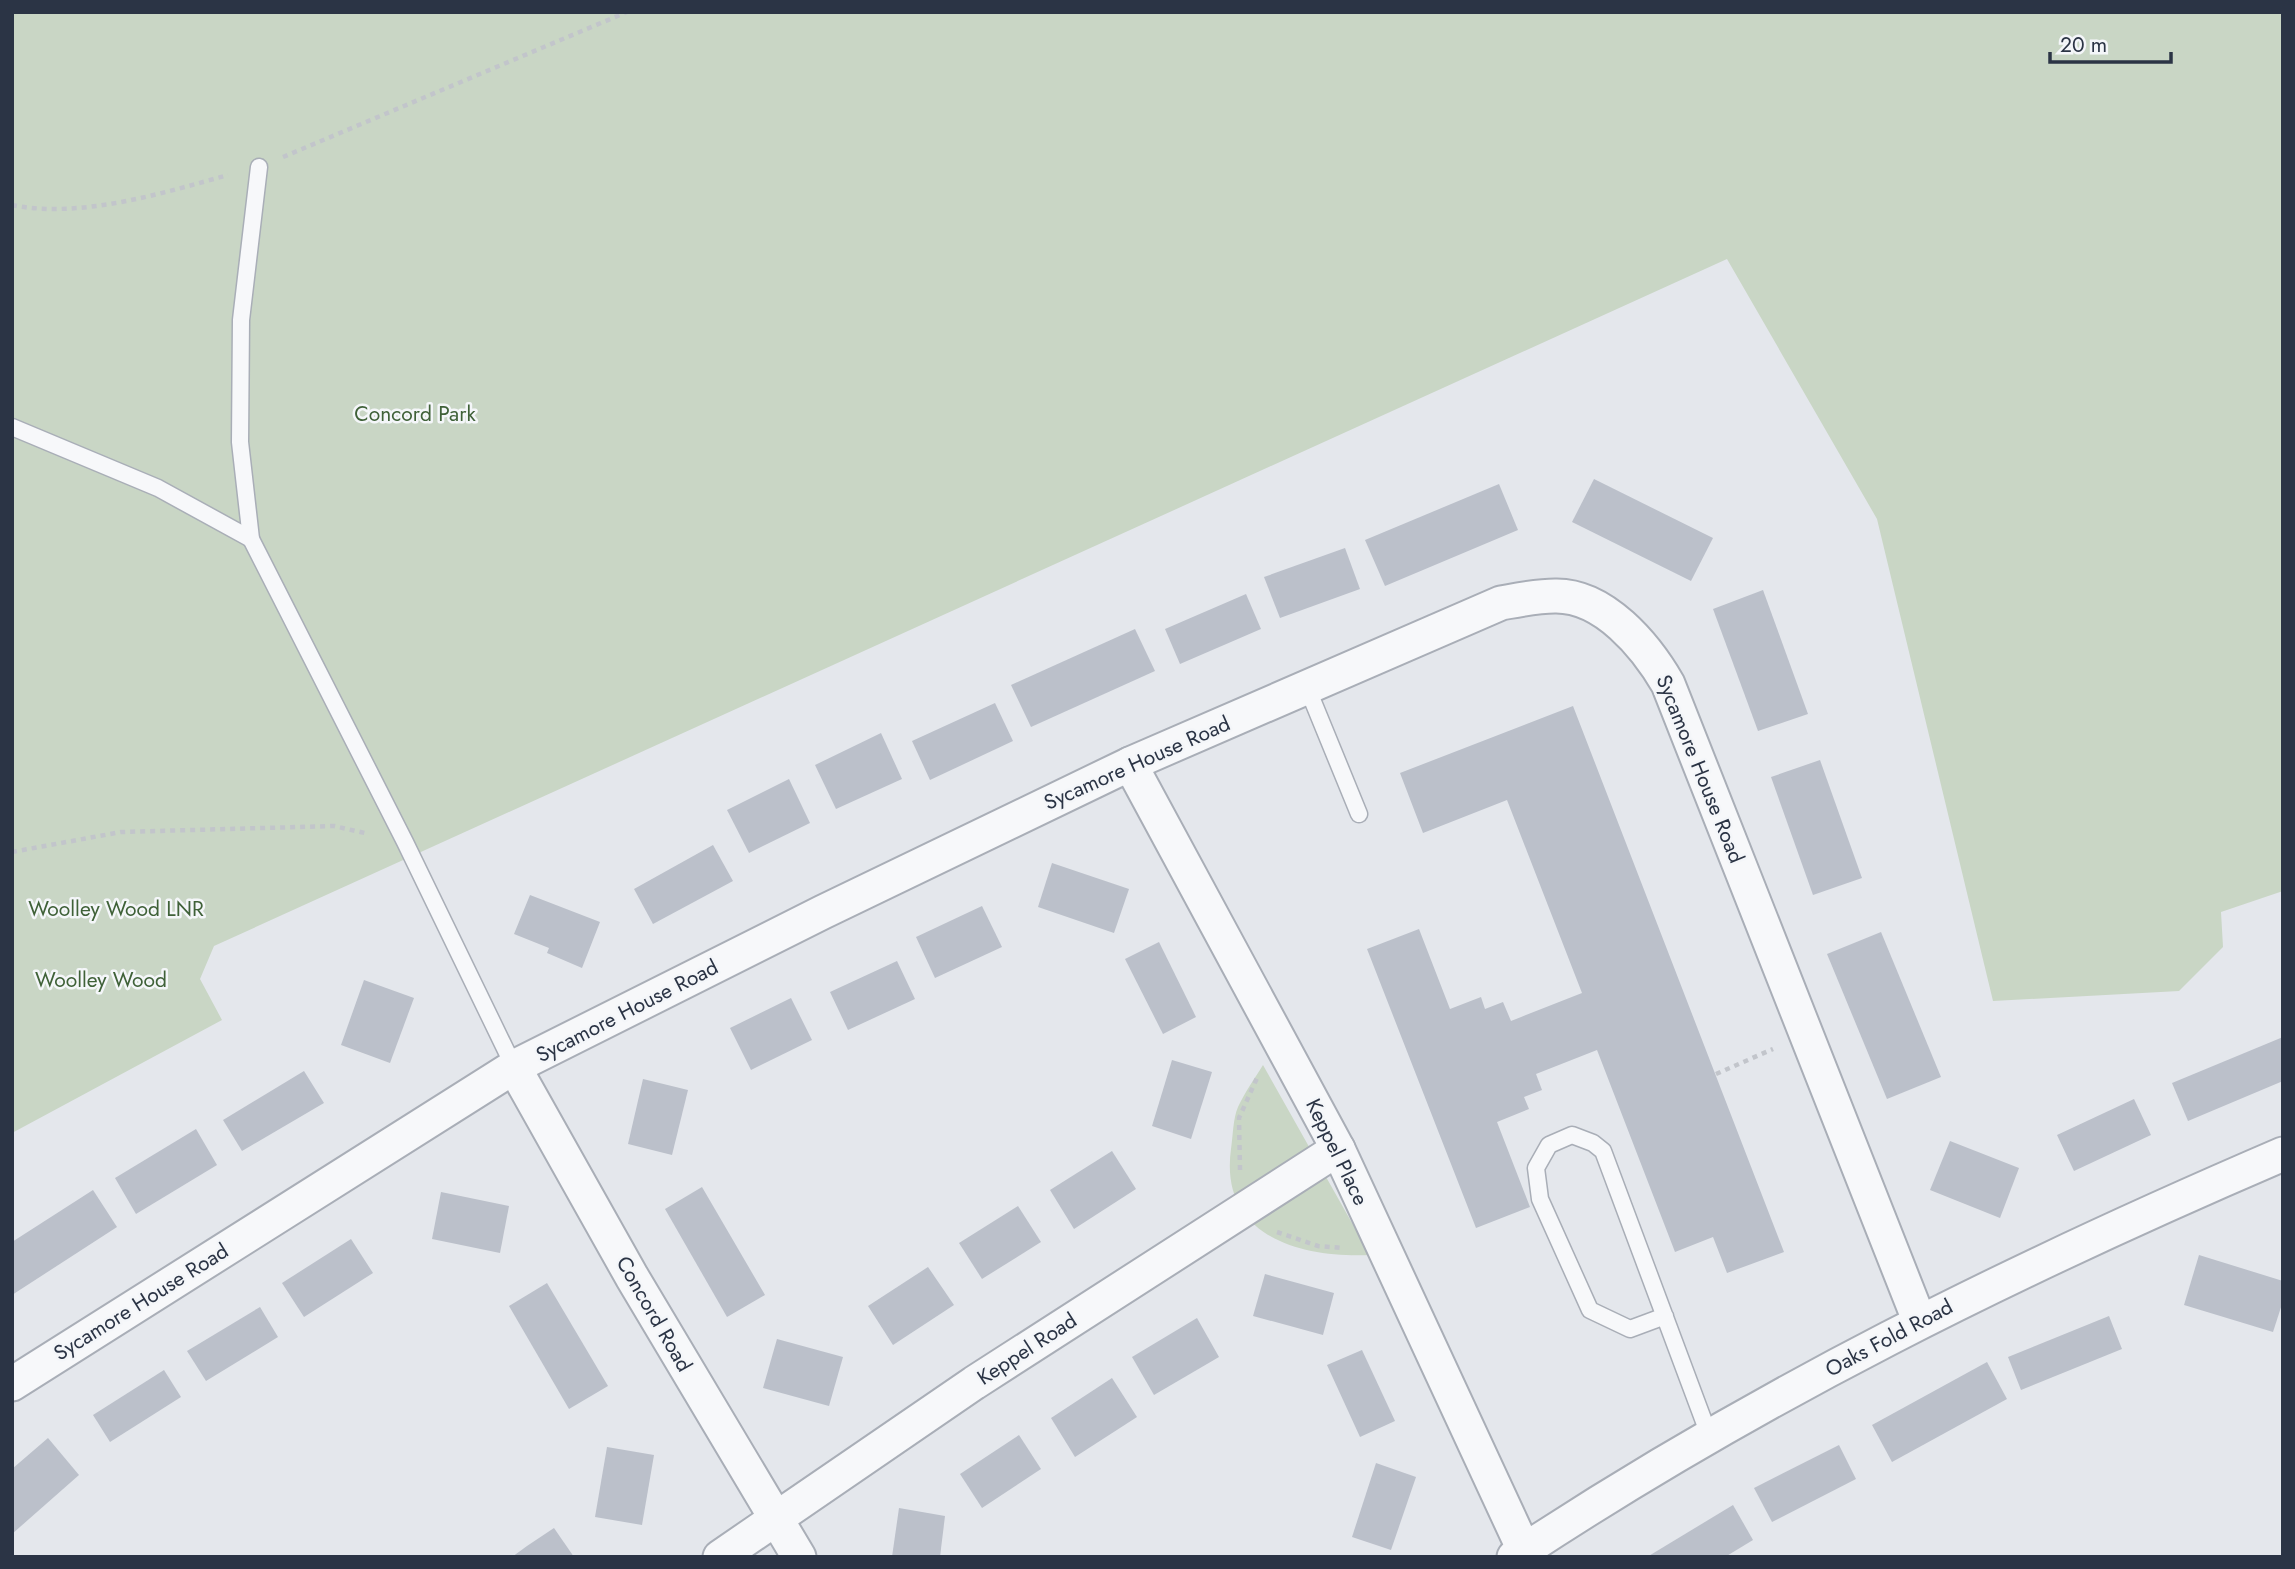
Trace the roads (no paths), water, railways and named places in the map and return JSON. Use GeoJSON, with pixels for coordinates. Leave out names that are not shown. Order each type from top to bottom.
{"type":"FeatureCollection","features":[{"type":"Feature","properties":{"kind":"street","name":"Sycamore House Road"},"geometry":{"type":"LineString","coordinates":[[12,1384],[514,1067],[823,912],[1130,764],[1501,603],[1558,595],[1585,602],[1609,616],[1654,659],[1668,684],[1919,1321]]}},
{"type":"Feature","properties":{"kind":"street","name":"Keppel Place"},"geometry":{"type":"LineString","coordinates":[[1130,764],[1338,1149],[1519,1553]]}},
{"type":"Feature","properties":{"kind":"street","name":"Concord Road"},"geometry":{"type":"LineString","coordinates":[[514,1067],[632,1277],[799,1557]]}},
{"type":"Feature","properties":{"kind":"street","name":"Keppel Road"},"geometry":{"type":"LineString","coordinates":[[720,1557],[974,1383],[1338,1149]]}},
{"type":"Feature","properties":{"kind":"street","name":"Oaks Fold Road"},"geometry":{"type":"LineString","coordinates":[[1519,1553],[1709,1435],[1919,1321],[2107,1230],[2283,1154]]}},
{"type":"Feature","properties":{"kind":"lane"},"geometry":{"type":"LineString","coordinates":[[259,167],[241,320],[240,442],[251,539],[405,842],[514,1067]]}},
{"type":"Feature","properties":{"kind":"lane"},"geometry":{"type":"LineString","coordinates":[[12,427],[158,488],[251,539]]}},
{"type":"Feature","properties":{"kind":"lane"},"geometry":{"type":"LineString","coordinates":[[1307,687],[1359,814]]}},
{"type":"Feature","properties":{"kind":"lane"},"geometry":{"type":"LineString","coordinates":[[1665,1316],[1630,1329],[1590,1310],[1540,1199],[1536,1168],[1549,1145],[1572,1135],[1593,1143],[1603,1151],[1665,1316],[1709,1435]]}},
{"type":"Feature","properties":{"kind":"park label","name":"Concord Park"},"geometry":{"type":"Point","coordinates":[415,414]}},
{"type":"Feature","properties":{"kind":"park label","name":"Woolley Wood LNR"},"geometry":{"type":"Point","coordinates":[116,909]}},
{"type":"Feature","properties":{"kind":"park label","name":"Woolley Wood"},"geometry":{"type":"Point","coordinates":[101,980]}}]}
